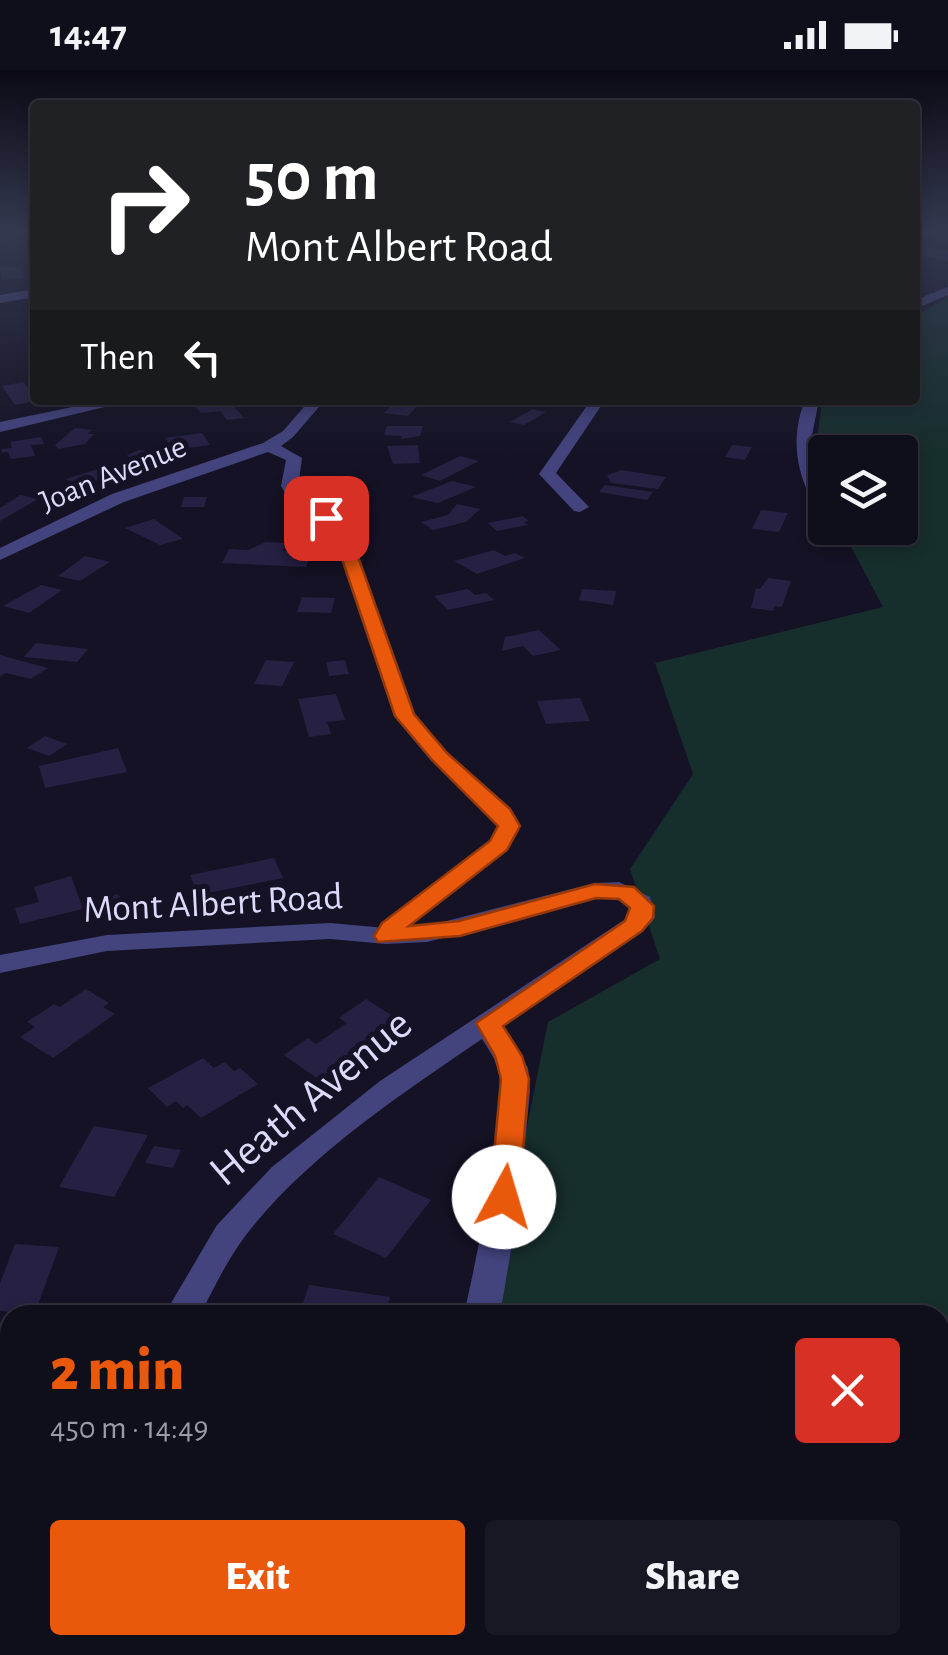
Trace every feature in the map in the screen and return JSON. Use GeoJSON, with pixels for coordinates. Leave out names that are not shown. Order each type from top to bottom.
{"type":"FeatureCollection","features":[{"type":"Feature","properties":{"kind":"street"},"geometry":{"type":"LineString","coordinates":[[0,427],[103,405]]}},
{"type":"Feature","properties":{"kind":"street","name":"Joan Avenue"},"geometry":{"type":"LineString","coordinates":[[0,555],[118,498],[269,446],[288,434],[314,405]]}},
{"type":"Feature","properties":{"kind":"street"},"geometry":{"type":"LineString","coordinates":[[580,507],[547,474],[595,405]]}},
{"type":"Feature","properties":{"kind":"street"},"geometry":{"type":"LineString","coordinates":[[808,475],[804,418],[810,405]]}},
{"type":"Feature","properties":{"kind":"street"},"geometry":{"type":"LineString","coordinates":[[269,446],[294,458],[289,486],[292,492],[332,522],[343,537],[404,716],[440,757]]}},
{"type":"Feature","properties":{"kind":"street","name":"Mont Albert Road"},"geometry":{"type":"LineString","coordinates":[[0,964],[108,943],[346,931],[386,936],[460,928],[595,891],[619,890],[640,902],[642,914],[633,926],[488,1023]]}},
{"type":"Feature","properties":{"kind":"street"},"geometry":{"type":"LineString","coordinates":[[484,1305],[503,1210],[515,1091],[513,1068],[488,1023]]}},
{"type":"Feature","properties":{"kind":"street","name":"Heath Avenue"},"geometry":{"type":"LineString","coordinates":[[187,1305],[220,1244],[260,1198],[374,1099],[488,1023]]}},
{"type":"Feature","properties":{"kind":"lane"},"geometry":{"type":"LineString","coordinates":[[386,936],[499,845],[509,832],[502,814],[440,757]]}},
{"type":"Feature","properties":{"kind":"green space"},"geometry":{"type":"Polygon","coordinates":[[[932,306],[948,306],[948,1305],[491,1305],[548,1022],[660,959],[630,869],[693,774],[655,663],[883,607],[850,545],[918,545],[918,435],[818,435],[821,405],[920,405],[920,313],[932,306]]]}},
{"type":"Feature","properties":{"kind":"building"},"geometry":{"type":"Polygon","coordinates":[[[23,382],[30,390],[30,402],[15,405],[2,386],[23,382]]]}},
{"type":"Feature","properties":{"kind":"building"},"geometry":{"type":"Polygon","coordinates":[[[233,405],[244,418],[227,420],[220,411],[201,413],[196,407],[233,405]]]}},
{"type":"Feature","properties":{"kind":"building"},"geometry":{"type":"Polygon","coordinates":[[[392,405],[418,405],[408,416],[384,413],[392,405]]]}},
{"type":"Feature","properties":{"kind":"building"},"geometry":{"type":"Polygon","coordinates":[[[533,409],[546,412],[524,425],[510,422],[533,409]]]}},
{"type":"Feature","properties":{"kind":"building"},"geometry":{"type":"Polygon","coordinates":[[[387,426],[423,426],[420,436],[401,439],[402,436],[384,435],[387,426]]]}},
{"type":"Feature","properties":{"kind":"building"},"geometry":{"type":"Polygon","coordinates":[[[75,428],[92,430],[87,434],[94,434],[85,444],[58,449],[55,445],[75,428]]]}},
{"type":"Feature","properties":{"kind":"building"},"geometry":{"type":"Polygon","coordinates":[[[202,433],[210,445],[173,450],[165,438],[202,433]]]}},
{"type":"Feature","properties":{"kind":"building"},"geometry":{"type":"Polygon","coordinates":[[[41,437],[44,444],[31,445],[35,456],[11,459],[8,452],[2,453],[1,449],[12,448],[10,442],[41,437]]]}},
{"type":"Feature","properties":{"kind":"building"},"geometry":{"type":"Polygon","coordinates":[[[418,445],[420,463],[393,464],[387,446],[418,445]]]}},
{"type":"Feature","properties":{"kind":"building"},"geometry":{"type":"Polygon","coordinates":[[[732,445],[752,447],[745,460],[725,457],[732,445]]]}},
{"type":"Feature","properties":{"kind":"building"},"geometry":{"type":"Polygon","coordinates":[[[139,450],[153,451],[161,463],[120,470],[117,464],[132,462],[127,455],[139,450]]]}},
{"type":"Feature","properties":{"kind":"building"},"geometry":{"type":"Polygon","coordinates":[[[460,456],[479,461],[440,481],[421,475],[460,456]]]}},
{"type":"Feature","properties":{"kind":"building"},"geometry":{"type":"Polygon","coordinates":[[[104,467],[117,473],[66,492],[56,488],[72,482],[66,479],[104,467]]]}},
{"type":"Feature","properties":{"kind":"building"},"geometry":{"type":"Polygon","coordinates":[[[622,470],[666,477],[658,489],[611,483],[607,475],[622,470]]]}},
{"type":"Feature","properties":{"kind":"building"},"geometry":{"type":"Polygon","coordinates":[[[452,481],[476,487],[438,503],[411,497],[452,481]]]}},
{"type":"Feature","properties":{"kind":"building"},"geometry":{"type":"Polygon","coordinates":[[[605,485],[653,492],[647,500],[599,492],[605,485]]]}},
{"type":"Feature","properties":{"kind":"building"},"geometry":{"type":"Polygon","coordinates":[[[20,495],[38,499],[0,521],[0,508],[20,495]]]}},
{"type":"Feature","properties":{"kind":"building"},"geometry":{"type":"Polygon","coordinates":[[[184,497],[207,497],[204,507],[181,507],[184,497]]]}},
{"type":"Feature","properties":{"kind":"building"},"geometry":{"type":"Polygon","coordinates":[[[457,504],[480,509],[466,522],[433,530],[421,522],[448,515],[457,504]]]}},
{"type":"Feature","properties":{"kind":"building"},"geometry":{"type":"Polygon","coordinates":[[[761,510],[788,513],[779,532],[752,529],[761,510]]]}},
{"type":"Feature","properties":{"kind":"building"},"geometry":{"type":"Polygon","coordinates":[[[523,516],[528,525],[497,531],[488,523],[523,516]]]}},
{"type":"Feature","properties":{"kind":"building"},"geometry":{"type":"Polygon","coordinates":[[[154,519],[183,539],[160,545],[125,528],[154,519]]]}},
{"type":"Feature","properties":{"kind":"building"},"geometry":{"type":"Polygon","coordinates":[[[266,542],[286,543],[283,551],[311,553],[306,567],[222,563],[229,549],[248,550],[266,542]]]}},
{"type":"Feature","properties":{"kind":"building"},"geometry":{"type":"Polygon","coordinates":[[[494,550],[505,556],[515,553],[525,558],[477,574],[454,561],[494,550]]]}},
{"type":"Feature","properties":{"kind":"building"},"geometry":{"type":"Polygon","coordinates":[[[85,556],[110,562],[80,581],[58,576],[85,556]]]}},
{"type":"Feature","properties":{"kind":"building"},"geometry":{"type":"Polygon","coordinates":[[[768,578],[791,581],[782,607],[775,606],[773,611],[751,608],[756,588],[760,589],[768,578]]]}},
{"type":"Feature","properties":{"kind":"building"},"geometry":{"type":"Polygon","coordinates":[[[41,585],[62,590],[29,613],[3,606],[41,585]]]}},
{"type":"Feature","properties":{"kind":"building"},"geometry":{"type":"Polygon","coordinates":[[[468,589],[475,595],[486,593],[494,600],[448,610],[434,596],[468,589]]]}},
{"type":"Feature","properties":{"kind":"building"},"geometry":{"type":"Polygon","coordinates":[[[582,589],[616,591],[613,605],[579,600],[582,589]]]}},
{"type":"Feature","properties":{"kind":"building"},"geometry":{"type":"Polygon","coordinates":[[[302,597],[335,598],[331,613],[297,612],[302,597]]]}},
{"type":"Feature","properties":{"kind":"building"},"geometry":{"type":"Polygon","coordinates":[[[539,630],[561,650],[533,656],[523,646],[502,651],[505,637],[539,630]]]}},
{"type":"Feature","properties":{"kind":"building"},"geometry":{"type":"Polygon","coordinates":[[[36,643],[88,649],[77,662],[24,657],[36,643]]]}},
{"type":"Feature","properties":{"kind":"building"},"geometry":{"type":"Polygon","coordinates":[[[0,655],[48,668],[31,679],[6,673],[0,677],[0,655]]]}},
{"type":"Feature","properties":{"kind":"building"},"geometry":{"type":"Polygon","coordinates":[[[266,660],[294,662],[282,686],[254,684],[266,660]]]}},
{"type":"Feature","properties":{"kind":"building"},"geometry":{"type":"Polygon","coordinates":[[[345,660],[349,674],[329,676],[326,662],[345,660]]]}},
{"type":"Feature","properties":{"kind":"building"},"geometry":{"type":"Polygon","coordinates":[[[336,694],[345,720],[327,722],[331,734],[309,737],[298,699],[336,694]]]}},
{"type":"Feature","properties":{"kind":"building"},"geometry":{"type":"Polygon","coordinates":[[[580,698],[590,721],[546,724],[537,701],[580,698]]]}},
{"type":"Feature","properties":{"kind":"building"},"geometry":{"type":"Polygon","coordinates":[[[45,736],[67,744],[49,756],[27,748],[45,736]]]}},
{"type":"Feature","properties":{"kind":"building"},"geometry":{"type":"Polygon","coordinates":[[[118,748],[127,772],[45,788],[39,766],[118,748]]]}},
{"type":"Feature","properties":{"kind":"building"},"geometry":{"type":"Polygon","coordinates":[[[274,858],[283,878],[198,895],[190,875],[274,858]]]}},
{"type":"Feature","properties":{"kind":"building"},"geometry":{"type":"Polygon","coordinates":[[[71,876],[83,909],[20,924],[15,908],[39,902],[34,887],[71,876]]]}},
{"type":"Feature","properties":{"kind":"building"},"geometry":{"type":"Polygon","coordinates":[[[117,894],[129,906],[102,917],[90,905],[117,894]]]}},
{"type":"Feature","properties":{"kind":"building"},"geometry":{"type":"Polygon","coordinates":[[[86,989],[109,1003],[103,1007],[115,1014],[53,1058],[20,1037],[35,1027],[27,1022],[54,1004],[60,1007],[86,989]]]}},
{"type":"Feature","properties":{"kind":"building"},"geometry":{"type":"Polygon","coordinates":[[[366,999],[401,1021],[318,1079],[284,1055],[308,1038],[316,1044],[347,1023],[339,1018],[366,999]]]}},
{"type":"Feature","properties":{"kind":"building"},"geometry":{"type":"Polygon","coordinates":[[[203,1058],[214,1068],[225,1062],[234,1071],[240,1068],[258,1084],[201,1118],[176,1101],[167,1107],[148,1088],[203,1058]]]}},
{"type":"Feature","properties":{"kind":"building"},"geometry":{"type":"Polygon","coordinates":[[[94,1126],[148,1135],[114,1197],[59,1187],[94,1126]]]}},
{"type":"Feature","properties":{"kind":"building"},"geometry":{"type":"Polygon","coordinates":[[[154,1146],[181,1150],[173,1168],[145,1163],[154,1146]]]}},
{"type":"Feature","properties":{"kind":"building"},"geometry":{"type":"Polygon","coordinates":[[[379,1177],[431,1200],[386,1258],[333,1234],[379,1177]]]}},
{"type":"Feature","properties":{"kind":"building"},"geometry":{"type":"Polygon","coordinates":[[[15,1244],[59,1247],[38,1305],[0,1305],[0,1283],[15,1244]]]}},
{"type":"Feature","properties":{"kind":"building"},"geometry":{"type":"Polygon","coordinates":[[[309,1285],[390,1297],[388,1305],[302,1305],[309,1285]]]}},
{"type":"Feature","properties":{"kind":"route"},"geometry":{"type":"LineString","coordinates":[[326,518],[343,537],[404,716],[440,757],[508,820],[509,826],[499,845],[386,936],[460,928],[595,891],[619,890],[642,906],[642,918],[633,926],[488,1023],[508,1056],[515,1079],[504,1197]]}}]}
